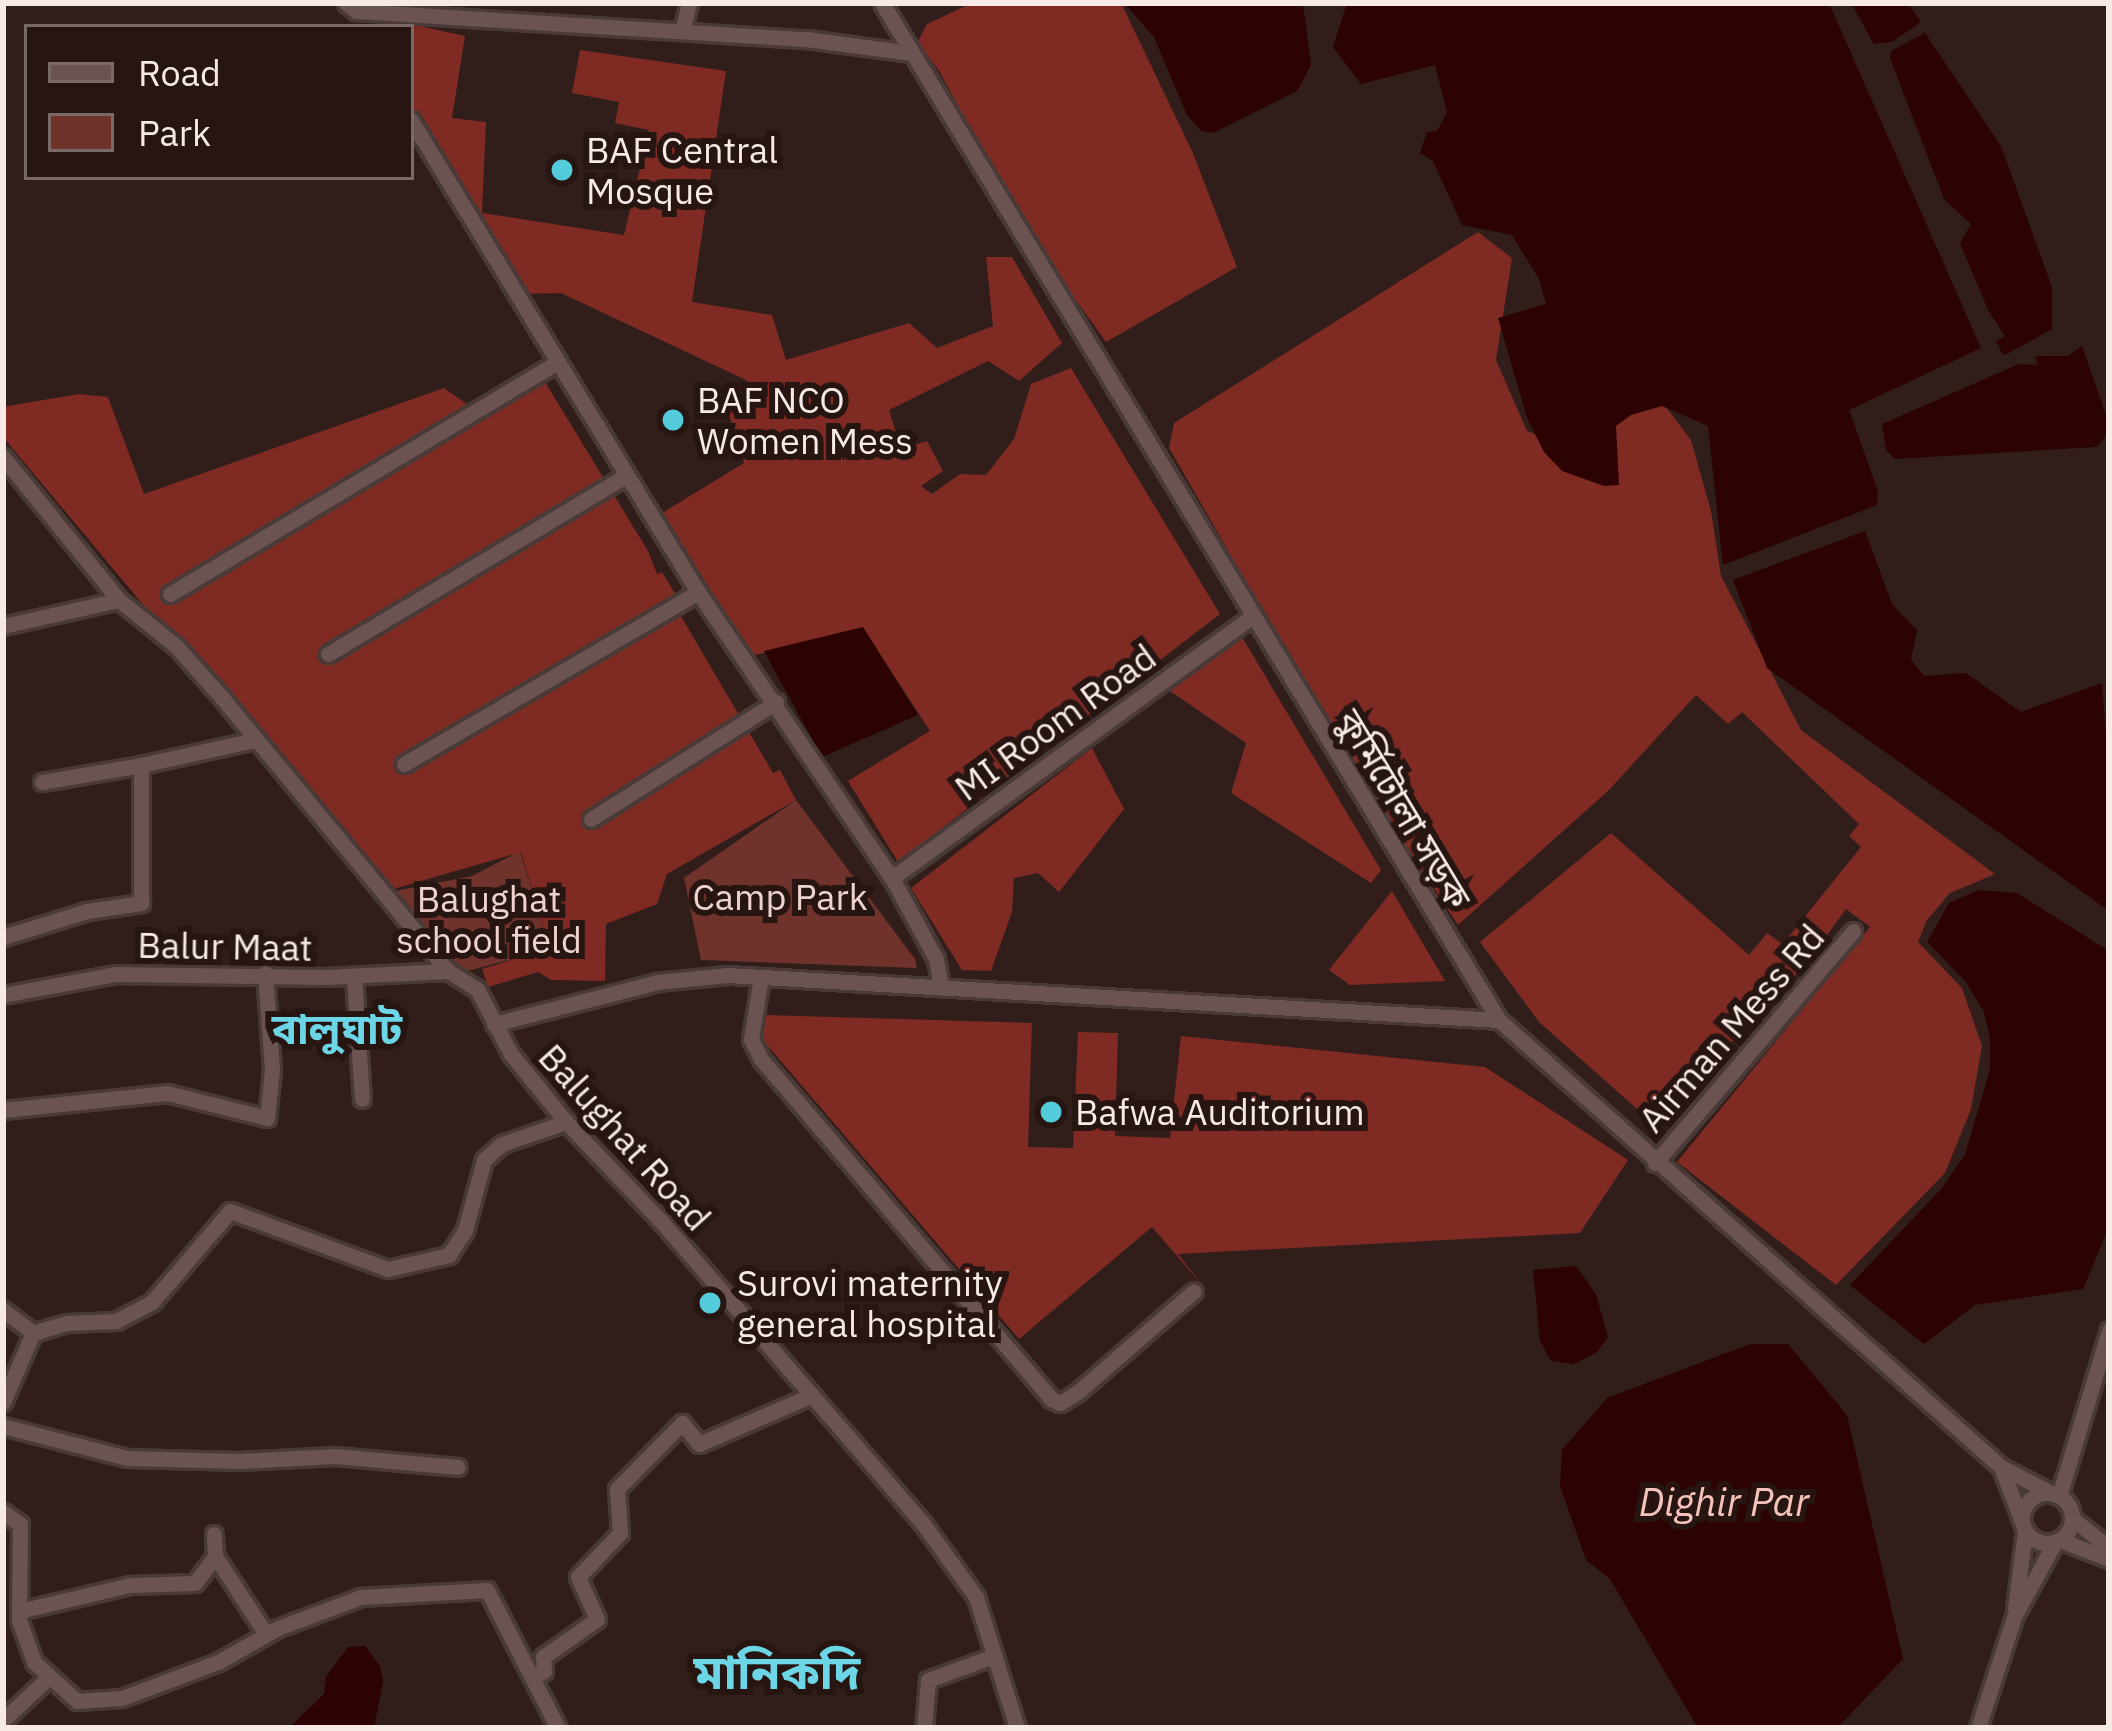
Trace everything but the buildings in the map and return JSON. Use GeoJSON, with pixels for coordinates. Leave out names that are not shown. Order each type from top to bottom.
{"type":"FeatureCollection","features":[{"type":"Feature","properties":{"kind":"street"},"geometry":{"type":"LineString","coordinates":[[533,3],[544,22]]}},
{"type":"Feature","properties":{"kind":"street"},"geometry":{"type":"LineString","coordinates":[[682,31],[688,3]]}},
{"type":"Feature","properties":{"kind":"street","name":"কুর্মিটোলা সড়ক"},"geometry":{"type":"LineString","coordinates":[[882,3],[1499,1020],[2001,1467]]}},
{"type":"Feature","properties":{"kind":"street"},"geometry":{"type":"LineString","coordinates":[[355,14],[682,31],[911,53]]}},
{"type":"Feature","properties":{"kind":"street"},"geometry":{"type":"LineString","coordinates":[[414,125],[555,364],[698,592],[892,878],[936,959],[940,988]]}},
{"type":"Feature","properties":{"kind":"street"},"geometry":{"type":"LineString","coordinates":[[170,594],[555,364]]}},
{"type":"Feature","properties":{"kind":"street","name":"Balughat Road"},"geometry":{"type":"LineString","coordinates":[[3,457],[119,600],[176,646],[448,970],[477,989],[494,1024],[566,1122],[660,1220],[968,1582],[1017,1728]]}},
{"type":"Feature","properties":{"kind":"street"},"geometry":{"type":"LineString","coordinates":[[328,655],[626,476]]}},
{"type":"Feature","properties":{"kind":"street"},"geometry":{"type":"LineString","coordinates":[[404,764],[698,592]]}},
{"type":"Feature","properties":{"kind":"street"},"geometry":{"type":"LineString","coordinates":[[3,626],[119,600]]}},
{"type":"Feature","properties":{"kind":"street","name":"MI Room Road"},"geometry":{"type":"LineString","coordinates":[[892,878],[1254,615]]}},
{"type":"Feature","properties":{"kind":"street"},"geometry":{"type":"LineString","coordinates":[[591,818],[776,701]]}},
{"type":"Feature","properties":{"kind":"street"},"geometry":{"type":"LineString","coordinates":[[41,782],[255,740]]}},
{"type":"Feature","properties":{"kind":"street"},"geometry":{"type":"LineString","coordinates":[[3,937],[87,911],[140,903],[140,765]]}},
{"type":"Feature","properties":{"kind":"street","name":"Airman Mess Rd"},"geometry":{"type":"LineString","coordinates":[[1655,1163],[1853,931]]}},
{"type":"Feature","properties":{"kind":"street","name":"Balur Maat"},"geometry":{"type":"LineString","coordinates":[[3,995],[115,974],[354,976],[448,970]]}},
{"type":"Feature","properties":{"kind":"street"},"geometry":{"type":"LineString","coordinates":[[3,1110],[167,1093],[267,1118],[272,1070],[265,973]]}},
{"type":"Feature","properties":{"kind":"street"},"geometry":{"type":"LineString","coordinates":[[354,976],[362,1099]]}},
{"type":"Feature","properties":{"kind":"street"},"geometry":{"type":"LineString","coordinates":[[494,1024],[657,982],[761,977],[1499,1020]]}},
{"type":"Feature","properties":{"kind":"street"},"geometry":{"type":"LineString","coordinates":[[761,977],[752,1039],[761,1059],[1051,1400],[1060,1403],[1079,1391],[1194,1291]]}},
{"type":"Feature","properties":{"kind":"street"},"geometry":{"type":"LineString","coordinates":[[3,1402],[33,1333],[66,1323],[116,1321],[152,1302],[230,1211],[388,1269],[448,1256],[466,1230],[484,1160],[502,1144],[566,1122]]}},
{"type":"Feature","properties":{"kind":"street"},"geometry":{"type":"LineString","coordinates":[[3,1310],[33,1333]]}},
{"type":"Feature","properties":{"kind":"street"},"geometry":{"type":"LineString","coordinates":[[2056,1495],[2109,1330]]}},
{"type":"Feature","properties":{"kind":"street"},"geometry":{"type":"LineString","coordinates":[[534,1676],[544,1671],[543,1657],[597,1618],[578,1577],[620,1533],[616,1489],[682,1423],[698,1444],[812,1395]]}},
{"type":"Feature","properties":{"kind":"street"},"geometry":{"type":"LineString","coordinates":[[3,1426],[127,1458],[239,1461],[335,1456],[458,1467]]}},
{"type":"Feature","properties":{"kind":"street"},"geometry":{"type":"LineString","coordinates":[[2001,1467],[2056,1495],[2072,1518],[2109,1548]]}},
{"type":"Feature","properties":{"kind":"street"},"geometry":{"type":"LineString","coordinates":[[2001,1467],[2024,1527],[2040,1542],[2057,1541],[2109,1559]]}},
{"type":"Feature","properties":{"kind":"street"},"geometry":{"type":"LineString","coordinates":[[2014,1617],[2026,1503],[2056,1495]]}},
{"type":"Feature","properties":{"kind":"street"},"geometry":{"type":"LineString","coordinates":[[3,1511],[20,1523],[19,1611],[34,1662],[77,1700],[122,1699],[218,1662],[266,1634],[361,1597],[487,1590],[558,1728]]}},
{"type":"Feature","properties":{"kind":"street"},"geometry":{"type":"LineString","coordinates":[[1978,1728],[2014,1617],[2072,1518]]}},
{"type":"Feature","properties":{"kind":"street"},"geometry":{"type":"LineString","coordinates":[[214,1534],[215,1556],[266,1634]]}},
{"type":"Feature","properties":{"kind":"street"},"geometry":{"type":"LineString","coordinates":[[19,1611],[54,1598],[93,1596],[130,1585],[196,1583],[215,1556]]}},
{"type":"Feature","properties":{"kind":"street"},"geometry":{"type":"LineString","coordinates":[[924,1728],[928,1680],[991,1657]]}},
{"type":"Feature","properties":{"kind":"street"},"geometry":{"type":"LineString","coordinates":[[3,1720],[48,1678]]}},
{"type":"Feature","properties":{"kind":"green space","name":"Camp Park"},"geometry":{"type":"Polygon","coordinates":[[[796,800],[915,959],[917,968],[701,960],[684,878],[796,800]]]}},
{"type":"Feature","properties":{"kind":"green space","name":"Balughat school field"},"geometry":{"type":"Polygon","coordinates":[[[520,851],[549,949],[464,972],[395,891],[472,876],[520,851]]]}},
{"type":"Feature","properties":{"kind":"shaded area"},"geometry":{"type":"Polygon","coordinates":[[[972,3],[1121,3],[1192,151],[1237,267],[1106,342],[1031,238],[939,71],[917,43],[927,24],[972,3]]]}},
{"type":"Feature","properties":{"kind":"shaded area"},"geometry":{"type":"Polygon","coordinates":[[[414,25],[465,36],[452,118],[486,122],[482,213],[624,235],[649,130],[615,123],[619,102],[572,93],[580,50],[726,71],[692,302],[772,315],[786,360],[909,323],[937,348],[993,326],[986,257],[1012,257],[1062,343],[1019,381],[988,361],[889,410],[901,449],[927,441],[943,471],[921,486],[932,494],[960,474],[986,475],[1014,439],[1031,384],[1071,368],[1220,614],[898,862],[848,781],[930,731],[863,628],[751,656],[662,513],[744,463],[724,398],[748,381],[561,293],[524,294],[414,111],[414,25]]]}},
{"type":"Feature","properties":{"kind":"shaded area"},"geometry":{"type":"Polygon","coordinates":[[[1478,232],[1512,258],[1496,360],[1527,431],[1597,458],[1597,406],[1659,398],[1691,440],[1711,511],[1721,576],[1801,730],[1995,874],[1950,893],[1927,920],[1918,942],[1962,988],[1982,1046],[1971,1109],[1945,1173],[1836,1285],[1677,1162],[1870,927],[1846,909],[1810,958],[1786,940],[1861,847],[1849,836],[1859,824],[1742,712],[1728,724],[1696,695],[1608,791],[1458,925],[1338,741],[1169,448],[1174,423],[1478,232]]]}},
{"type":"Feature","properties":{"kind":"shaded area"},"geometry":{"type":"Polygon","coordinates":[[[545,382],[648,551],[657,574],[662,572],[676,595],[671,599],[773,773],[780,770],[796,800],[667,874],[657,904],[606,924],[605,981],[551,980],[538,972],[488,987],[482,969],[549,948],[521,852],[383,892],[3,437],[3,407],[78,394],[108,397],[144,494],[444,388],[484,416],[545,382]]]}},
{"type":"Feature","properties":{"kind":"shaded area"},"geometry":{"type":"Polygon","coordinates":[[[1242,637],[1381,870],[1371,883],[1231,793],[1246,743],[1170,691],[1242,637]]]}},
{"type":"Feature","properties":{"kind":"shaded area"},"geometry":{"type":"Polygon","coordinates":[[[1092,748],[1124,809],[1059,892],[1038,873],[1014,878],[1012,912],[991,971],[962,970],[911,888],[1092,748]]]}},
{"type":"Feature","properties":{"kind":"shaded area"},"geometry":{"type":"Polygon","coordinates":[[[1611,833],[1749,955],[1767,933],[1808,962],[1654,1124],[1539,1022],[1480,942],[1611,833]]]}},
{"type":"Feature","properties":{"kind":"shaded area"},"geometry":{"type":"Polygon","coordinates":[[[1392,891],[1445,981],[1350,985],[1329,970],[1392,891]]]}},
{"type":"Feature","properties":{"kind":"shaded area"},"geometry":{"type":"Polygon","coordinates":[[[765,1015],[1032,1023],[1028,1147],[1073,1148],[1078,1032],[1118,1033],[1115,1136],[1170,1138],[1181,1036],[1485,1067],[1628,1160],[1580,1233],[1178,1254],[1204,1287],[1152,1227],[1019,1339],[755,1031],[765,1015]]]}},
{"type":"Feature","properties":{"kind":"water"},"geometry":{"type":"Polygon","coordinates":[[[1124,3],[1303,3],[1311,65],[1297,91],[1213,133],[1201,131],[1187,115],[1154,37],[1124,3]]]}},
{"type":"Feature","properties":{"kind":"water"},"geometry":{"type":"Polygon","coordinates":[[[1347,3],[1829,3],[1981,348],[1849,410],[1878,491],[1877,505],[1723,565],[1708,426],[1662,406],[1631,415],[1616,426],[1619,485],[1604,486],[1562,471],[1544,452],[1527,418],[1498,318],[1546,304],[1539,279],[1512,235],[1462,225],[1433,161],[1420,153],[1427,132],[1437,131],[1447,112],[1435,65],[1361,84],[1333,47],[1347,3]]]}},
{"type":"Feature","properties":{"kind":"water"},"geometry":{"type":"Polygon","coordinates":[[[1851,3],[1908,3],[1921,22],[1892,42],[1874,44],[1851,3]]]}},
{"type":"Feature","properties":{"kind":"water"},"geometry":{"type":"Polygon","coordinates":[[[1925,33],[2001,146],[2052,287],[2052,329],[2003,355],[1996,341],[2005,336],[1988,310],[1960,243],[1971,224],[1944,199],[1890,58],[1891,51],[1925,33]]]}},
{"type":"Feature","properties":{"kind":"water"},"geometry":{"type":"Polygon","coordinates":[[[2082,346],[2106,415],[2106,436],[2097,447],[1895,459],[1886,450],[1882,424],[2019,364],[2037,365],[2036,356],[2068,356],[2082,346]]]}},
{"type":"Feature","properties":{"kind":"water"},"geometry":{"type":"Polygon","coordinates":[[[1865,531],[1892,604],[1917,630],[1911,660],[1924,676],[1966,673],[2021,712],[2102,683],[2109,774],[2109,911],[1767,668],[1733,580],[1865,531]]]}},
{"type":"Feature","properties":{"kind":"water"},"geometry":{"type":"Polygon","coordinates":[[[863,627],[918,715],[822,757],[764,651],[863,627]]]}},
{"type":"Feature","properties":{"kind":"water"},"geometry":{"type":"Polygon","coordinates":[[[1979,890],[2017,893],[2109,951],[2109,1227],[2083,1289],[1975,1305],[1924,1344],[1850,1285],[1942,1188],[1965,1154],[1990,1070],[1990,1039],[1984,1012],[1965,981],[1927,942],[1949,903],[1979,890]]]}},
{"type":"Feature","properties":{"kind":"water"},"geometry":{"type":"Polygon","coordinates":[[[1576,1266],[1596,1294],[1608,1337],[1597,1352],[1574,1364],[1551,1361],[1540,1341],[1533,1270],[1576,1266]]]}},
{"type":"Feature","properties":{"kind":"water","name":"Dighir Par"},"geometry":{"type":"Polygon","coordinates":[[[1750,1344],[1788,1344],[1847,1415],[1903,1659],[1837,1728],[1698,1728],[1610,1579],[1586,1560],[1560,1486],[1562,1450],[1607,1398],[1750,1344]]]}},
{"type":"Feature","properties":{"kind":"water"},"geometry":{"type":"Polygon","coordinates":[[[365,1646],[380,1666],[383,1681],[374,1728],[289,1728],[324,1694],[326,1677],[348,1647],[365,1646]]]}},
{"type":"Feature","properties":{"kind":"place","name":"BAF Central Mosque"},"geometry":{"type":"Point","coordinates":[562,170]}},
{"type":"Feature","properties":{"kind":"place","name":"BAF NCO Women Mess"},"geometry":{"type":"Point","coordinates":[673,420]}},
{"type":"Feature","properties":{"kind":"place","name":"Bafwa Auditorium"},"geometry":{"type":"Point","coordinates":[1051,1112]}},
{"type":"Feature","properties":{"kind":"place","name":"Surovi maternity general hospital"},"geometry":{"type":"Point","coordinates":[710,1303]}},
{"type":"Feature","properties":{"kind":"district","name":"বালুঘাট"},"geometry":{"type":"Point","coordinates":[337,1029]}},
{"type":"Feature","properties":{"kind":"district","name":"মানিকদি"},"geometry":{"type":"Point","coordinates":[777,1672]}}]}
